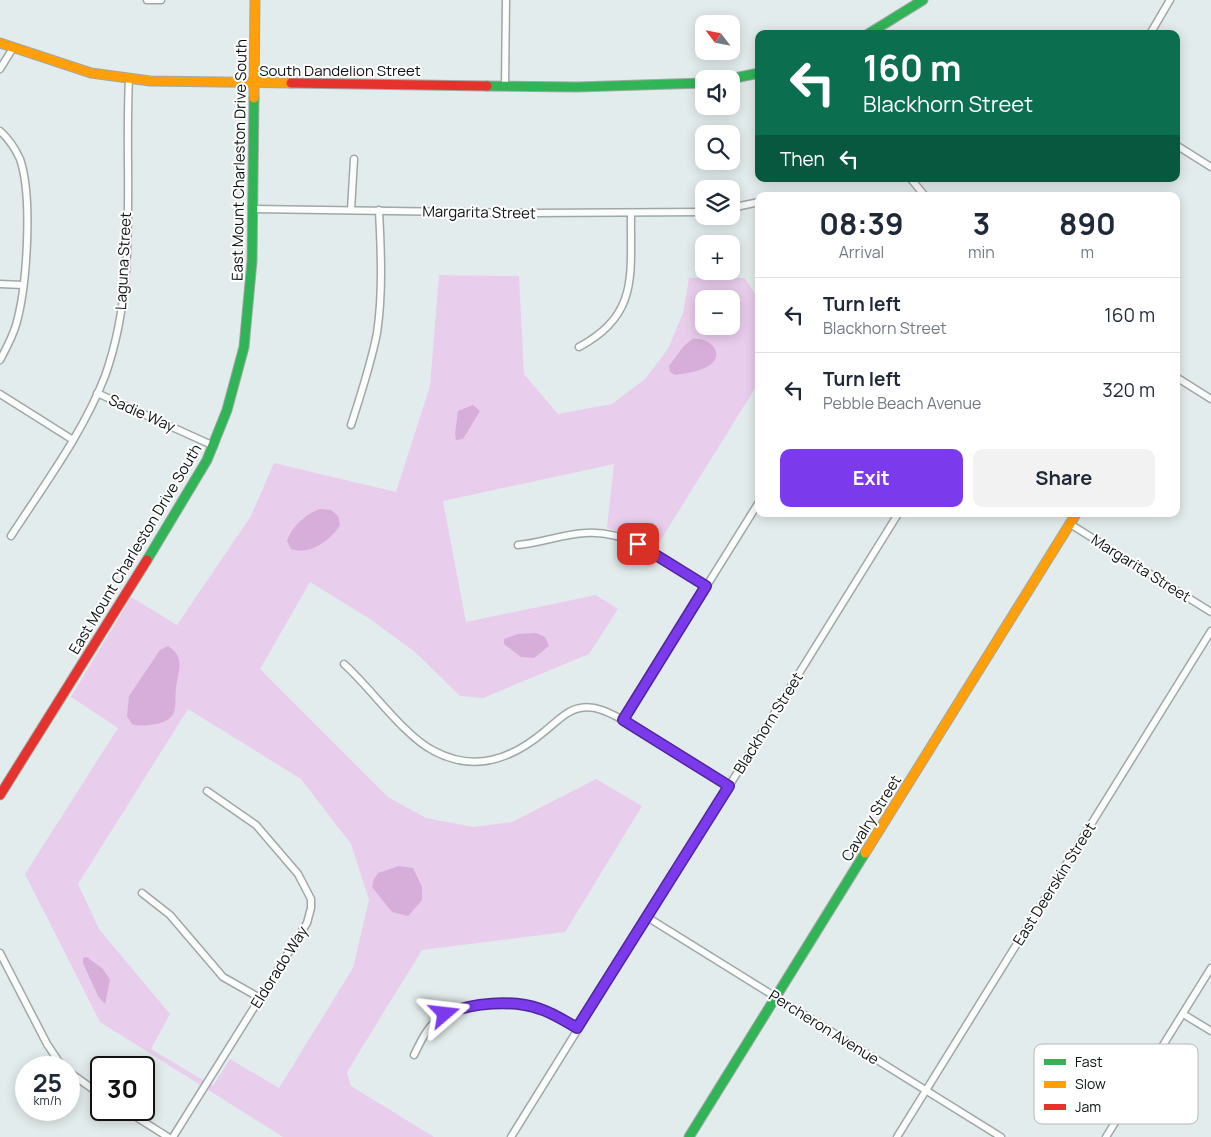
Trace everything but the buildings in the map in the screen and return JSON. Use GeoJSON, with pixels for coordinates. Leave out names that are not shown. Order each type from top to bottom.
{"type":"FeatureCollection","features":[{"type":"Feature","properties":{"kind":"street"},"geometry":{"type":"LineString","coordinates":[[147,0],[161,0]]}},
{"type":"Feature","properties":{"kind":"street","name":"East Mount Charleston Drive South"},"geometry":{"type":"LineString","coordinates":[[0,796],[187,496],[214,446],[230,402],[244,348],[252,261],[255,0]]}},
{"type":"Feature","properties":{"kind":"street"},"geometry":{"type":"LineString","coordinates":[[505,86],[506,0]]}},
{"type":"Feature","properties":{"kind":"street"},"geometry":{"type":"LineString","coordinates":[[874,30],[923,0]]}},
{"type":"Feature","properties":{"kind":"street"},"geometry":{"type":"LineString","coordinates":[[1152,30],[1170,0]]}},
{"type":"Feature","properties":{"kind":"street","name":"South Dandelion Street"},"geometry":{"type":"LineString","coordinates":[[0,43],[91,73],[129,79],[254,84],[589,87],[695,84]]}},
{"type":"Feature","properties":{"kind":"street"},"geometry":{"type":"LineString","coordinates":[[0,69],[13,48]]}},
{"type":"Feature","properties":{"kind":"street"},"geometry":{"type":"LineString","coordinates":[[740,77],[755,74]]}},
{"type":"Feature","properties":{"kind":"street","name":"Laguna Street"},"geometry":{"type":"LineString","coordinates":[[11,536],[73,440],[97,393],[116,336],[124,291],[129,79]]}},
{"type":"Feature","properties":{"kind":"street"},"geometry":{"type":"LineString","coordinates":[[0,131],[14,147],[24,176],[26,248],[23,285],[16,326],[0,360]]}},
{"type":"Feature","properties":{"kind":"street"},"geometry":{"type":"LineString","coordinates":[[1180,148],[1211,167]]}},
{"type":"Feature","properties":{"kind":"street"},"geometry":{"type":"LineString","coordinates":[[351,210],[354,159]]}},
{"type":"Feature","properties":{"kind":"street"},"geometry":{"type":"LineString","coordinates":[[913,182],[922,192]]}},
{"type":"Feature","properties":{"kind":"street"},"geometry":{"type":"LineString","coordinates":[[740,206],[755,203]]}},
{"type":"Feature","properties":{"kind":"street","name":"Margarita Street"},"geometry":{"type":"LineString","coordinates":[[254,209],[631,214],[695,212]]}},
{"type":"Feature","properties":{"kind":"street"},"geometry":{"type":"LineString","coordinates":[[351,425],[370,364],[377,331],[380,302],[379,210]]}},
{"type":"Feature","properties":{"kind":"street"},"geometry":{"type":"LineString","coordinates":[[580,347],[609,328],[624,305],[630,270],[631,214]]}},
{"type":"Feature","properties":{"kind":"street"},"geometry":{"type":"LineString","coordinates":[[0,284],[23,285]]}},
{"type":"Feature","properties":{"kind":"street"},"geometry":{"type":"LineString","coordinates":[[1180,380],[1211,399]]}},
{"type":"Feature","properties":{"kind":"street","name":"Sadie Way"},"geometry":{"type":"LineString","coordinates":[[97,393],[214,446]]}},
{"type":"Feature","properties":{"kind":"street"},"geometry":{"type":"LineString","coordinates":[[0,394],[73,440]]}},
{"type":"Feature","properties":{"kind":"street"},"geometry":{"type":"LineString","coordinates":[[623,720],[755,508]]}},
{"type":"Feature","properties":{"kind":"street","name":"Blackhorn Street"},"geometry":{"type":"LineString","coordinates":[[511,1137],[896,517]]}},
{"type":"Feature","properties":{"kind":"street","name":"Cavalry Street"},"geometry":{"type":"LineString","coordinates":[[689,1137],[1074,517]]}},
{"type":"Feature","properties":{"kind":"street","name":"Margarita Street"},"geometry":{"type":"LineString","coordinates":[[1070,524],[1211,612]]}},
{"type":"Feature","properties":{"kind":"street"},"geometry":{"type":"LineString","coordinates":[[518,545],[586,533],[620,536],[647,548],[706,586]]}},
{"type":"Feature","properties":{"kind":"street","name":"East Deerskin Street"},"geometry":{"type":"LineString","coordinates":[[897,1137],[1211,631]]}},
{"type":"Feature","properties":{"kind":"street"},"geometry":{"type":"LineString","coordinates":[[344,664],[418,740],[432,751],[461,761],[479,763],[507,757],[532,742],[558,721],[579,708],[599,708],[623,720],[729,786]]}},
{"type":"Feature","properties":{"kind":"street","name":"Eldorado Way"},"geometry":{"type":"LineString","coordinates":[[173,1137],[307,923],[311,908],[309,892],[298,874],[266,835],[242,814],[207,791]]}},
{"type":"Feature","properties":{"kind":"street"},"geometry":{"type":"LineString","coordinates":[[142,893],[170,915],[223,978],[260,998]]}},
{"type":"Feature","properties":{"kind":"street","name":"Percheron Avenue"},"geometry":{"type":"LineString","coordinates":[[647,917],[1001,1137]]}},
{"type":"Feature","properties":{"kind":"street"},"geometry":{"type":"LineString","coordinates":[[0,953],[46,1044],[54,1056]]}},
{"type":"Feature","properties":{"kind":"street"},"geometry":{"type":"LineString","coordinates":[[1164,1044],[1211,968]]}},
{"type":"Feature","properties":{"kind":"street"},"geometry":{"type":"LineString","coordinates":[[414,1055],[421,1040],[437,1020],[459,1008],[472,1006],[526,1006],[556,1015],[577,1028]]}},
{"type":"Feature","properties":{"kind":"street"},"geometry":{"type":"LineString","coordinates":[[1183,1014],[1211,1031]]}},
{"type":"Feature","properties":{"kind":"street"},"geometry":{"type":"LineString","coordinates":[[143,1121],[168,1137]]}},
{"type":"Feature","properties":{"kind":"street"},"geometry":{"type":"LineString","coordinates":[[1106,1137],[1114,1124]]}},
{"type":"Feature","properties":{"kind":"shaded area"},"geometry":{"type":"Polygon","coordinates":[[[439,275],[519,276],[524,374],[558,414],[612,404],[645,379],[668,349],[683,313],[689,278],[695,278],[695,280],[740,280],[740,278],[745,278],[755,294],[755,388],[655,549],[629,535],[607,528],[614,464],[443,501],[466,622],[596,595],[618,609],[589,654],[483,698],[460,696],[415,652],[370,619],[310,582],[260,669],[388,797],[426,818],[473,827],[512,822],[596,779],[642,806],[565,932],[422,950],[347,1072],[351,1086],[434,1137],[283,1137],[100,1022],[25,874],[118,728],[71,697],[131,597],[177,625],[251,516],[274,463],[396,492],[430,386],[439,275]],[[188,709],[78,884],[99,929],[170,1014],[151,1049],[213,1086],[230,1059],[279,1088],[353,968],[369,900],[351,844],[301,779],[188,709]]]}},
{"type":"Feature","properties":{"kind":"shaded area"},"geometry":{"type":"Polygon","coordinates":[[[692,339],[704,340],[713,346],[716,351],[714,360],[710,365],[702,369],[675,375],[670,372],[669,366],[684,346],[692,339]]]}},
{"type":"Feature","properties":{"kind":"shaded area"},"geometry":{"type":"Polygon","coordinates":[[[473,405],[480,411],[463,439],[456,440],[458,411],[473,405]]]}},
{"type":"Feature","properties":{"kind":"shaded area"},"geometry":{"type":"Polygon","coordinates":[[[320,509],[331,510],[338,516],[340,525],[336,531],[325,541],[312,548],[298,551],[291,549],[287,541],[292,531],[305,517],[320,509]]]}},
{"type":"Feature","properties":{"kind":"shaded area"},"geometry":{"type":"Polygon","coordinates":[[[536,633],[545,637],[549,646],[534,658],[521,657],[504,644],[504,639],[518,634],[536,633]]]}},
{"type":"Feature","properties":{"kind":"shaded area"},"geometry":{"type":"Polygon","coordinates":[[[168,646],[177,655],[180,665],[174,711],[169,719],[164,722],[141,726],[132,724],[127,716],[129,696],[160,650],[168,646]]]}},
{"type":"Feature","properties":{"kind":"shaded area"},"geometry":{"type":"Polygon","coordinates":[[[399,866],[413,868],[422,887],[422,900],[408,916],[392,912],[372,887],[378,873],[399,866]]]}},
{"type":"Feature","properties":{"kind":"shaded area"},"geometry":{"type":"Polygon","coordinates":[[[87,957],[103,969],[110,980],[105,1004],[98,996],[83,963],[83,958],[87,957]]]}},
{"type":"Feature","properties":{"kind":"traffic: fast"},"geometry":{"type":"LineString","coordinates":[[874,30],[923,0]]}},
{"type":"Feature","properties":{"kind":"traffic: fast"},"geometry":{"type":"LineString","coordinates":[[740,77],[755,74]]}},
{"type":"Feature","properties":{"kind":"traffic: fast"},"geometry":{"type":"LineString","coordinates":[[487,86],[577,87],[695,83]]}},
{"type":"Feature","properties":{"kind":"traffic: fast"},"geometry":{"type":"LineString","coordinates":[[147,560],[207,460],[227,410],[244,347],[252,261],[254,98]]}},
{"type":"Feature","properties":{"kind":"traffic: fast"},"geometry":{"type":"LineString","coordinates":[[689,1137],[865,853]]}},
{"type":"Feature","properties":{"kind":"traffic: slow"},"geometry":{"type":"LineString","coordinates":[[254,98],[255,0]]}},
{"type":"Feature","properties":{"kind":"traffic: slow"},"geometry":{"type":"LineString","coordinates":[[0,43],[91,73],[150,81],[291,83]]}},
{"type":"Feature","properties":{"kind":"traffic: slow"},"geometry":{"type":"LineString","coordinates":[[865,853],[1074,517]]}},
{"type":"Feature","properties":{"kind":"traffic: jam"},"geometry":{"type":"LineString","coordinates":[[291,83],[487,86]]}},
{"type":"Feature","properties":{"kind":"traffic: jam"},"geometry":{"type":"LineString","coordinates":[[0,795],[147,560]]}},
{"type":"Feature","properties":{"kind":"route"},"geometry":{"type":"LineString","coordinates":[[445,1014],[459,1008],[472,1006],[515,1004],[539,1008],[556,1015],[577,1028],[729,786],[623,720],[706,586],[638,544]]}}]}
